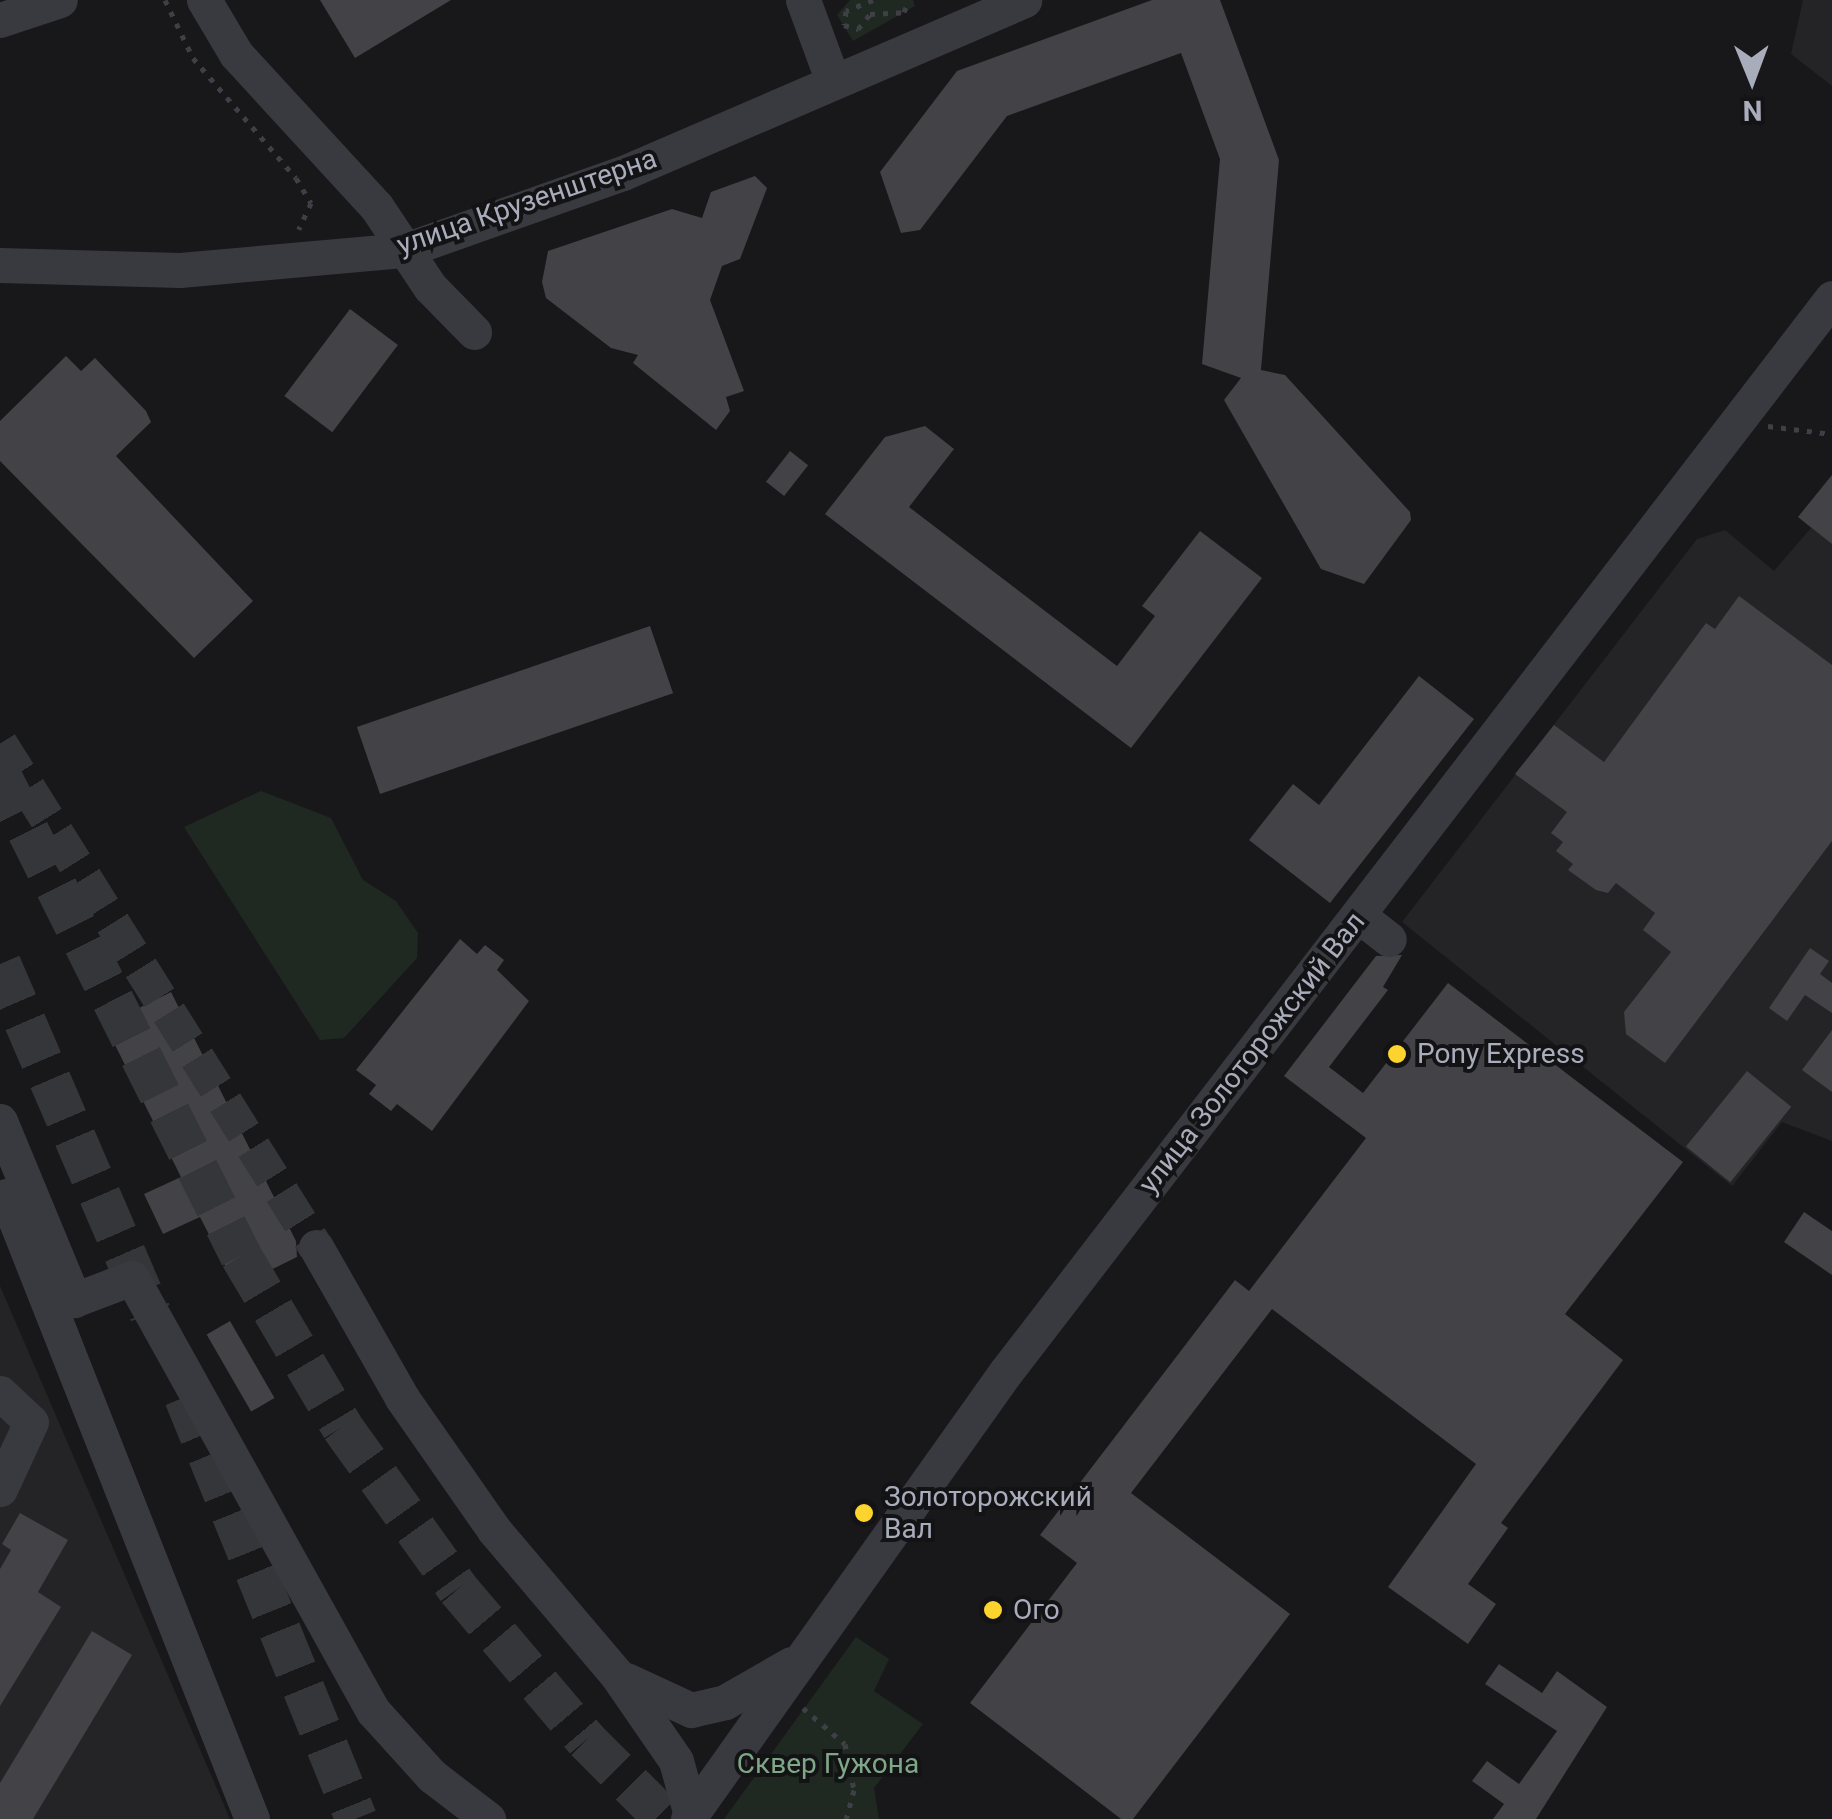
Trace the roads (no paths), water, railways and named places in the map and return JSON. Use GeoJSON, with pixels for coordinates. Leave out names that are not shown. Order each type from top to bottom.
{"type":"FeatureCollection","features":[{"type":"Feature","properties":{"kind":"street"},"geometry":{"type":"LineString","coordinates":[[0,20],[60,0]]}},
{"type":"Feature","properties":{"kind":"street"},"geometry":{"type":"LineString","coordinates":[[204,0],[236,54],[376,206],[404,250],[474,332]]}},
{"type":"Feature","properties":{"kind":"street"},"geometry":{"type":"LineString","coordinates":[[803,0],[832,79]]}},
{"type":"Feature","properties":{"kind":"street","name":"улица Крузенштерна"},"geometry":{"type":"LineString","coordinates":[[0,265],[180,270],[404,250],[623,173],[832,79],[1024,0]]}},
{"type":"Feature","properties":{"kind":"street","name":"улица Золоторожский Вал"},"geometry":{"type":"LineString","coordinates":[[689,1817],[1006,1373],[1736,417],[1832,298]]}},
{"type":"Feature","properties":{"kind":"street"},"geometry":{"type":"LineString","coordinates":[[1358,916],[1388,939]]}},
{"type":"Feature","properties":{"kind":"street"},"geometry":{"type":"LineString","coordinates":[[0,1121],[74,1300],[132,1278],[373,1711],[432,1776],[488,1819]]}},
{"type":"Feature","properties":{"kind":"street"},"geometry":{"type":"LineString","coordinates":[[0,1181],[252,1819]]}},
{"type":"Feature","properties":{"kind":"street"},"geometry":{"type":"LineString","coordinates":[[316,1246],[402,1398],[483,1515],[617,1675],[683,1773],[689,1817]]}},
{"type":"Feature","properties":{"kind":"street"},"geometry":{"type":"LineString","coordinates":[[0,1393],[30,1422],[0,1489]]}},
{"type":"Feature","properties":{"kind":"street"},"geometry":{"type":"LineString","coordinates":[[617,1675],[691,1710],[725,1702],[803,1657]]}},
{"type":"Feature","properties":{"kind":"tunnel"},"geometry":{"type":"LineString","coordinates":[[0,743],[316,1247]]}},
{"type":"Feature","properties":{"kind":"tunnel"},"geometry":{"type":"LineString","coordinates":[[0,775],[241,1256],[342,1427],[458,1589],[586,1740],[665,1819]]}},
{"type":"Feature","properties":{"kind":"tunnel"},"geometry":{"type":"LineString","coordinates":[[0,964],[150,1313]]}},
{"type":"Feature","properties":{"kind":"tunnel"},"geometry":{"type":"LineString","coordinates":[[185,1397],[356,1819]]}},
{"type":"Feature","properties":{"kind":"place","name":"Pony Express"},"geometry":{"type":"Point","coordinates":[1397,1054]}},
{"type":"Feature","properties":{"kind":"place","name":"Золоторожский Вал"},"geometry":{"type":"Point","coordinates":[864,1513]}},
{"type":"Feature","properties":{"kind":"place","name":"Ого"},"geometry":{"type":"Point","coordinates":[993,1610]}},
{"type":"Feature","properties":{"kind":"park label","name":"Сквер Гужона"},"geometry":{"type":"Point","coordinates":[828,1764]}}]}
